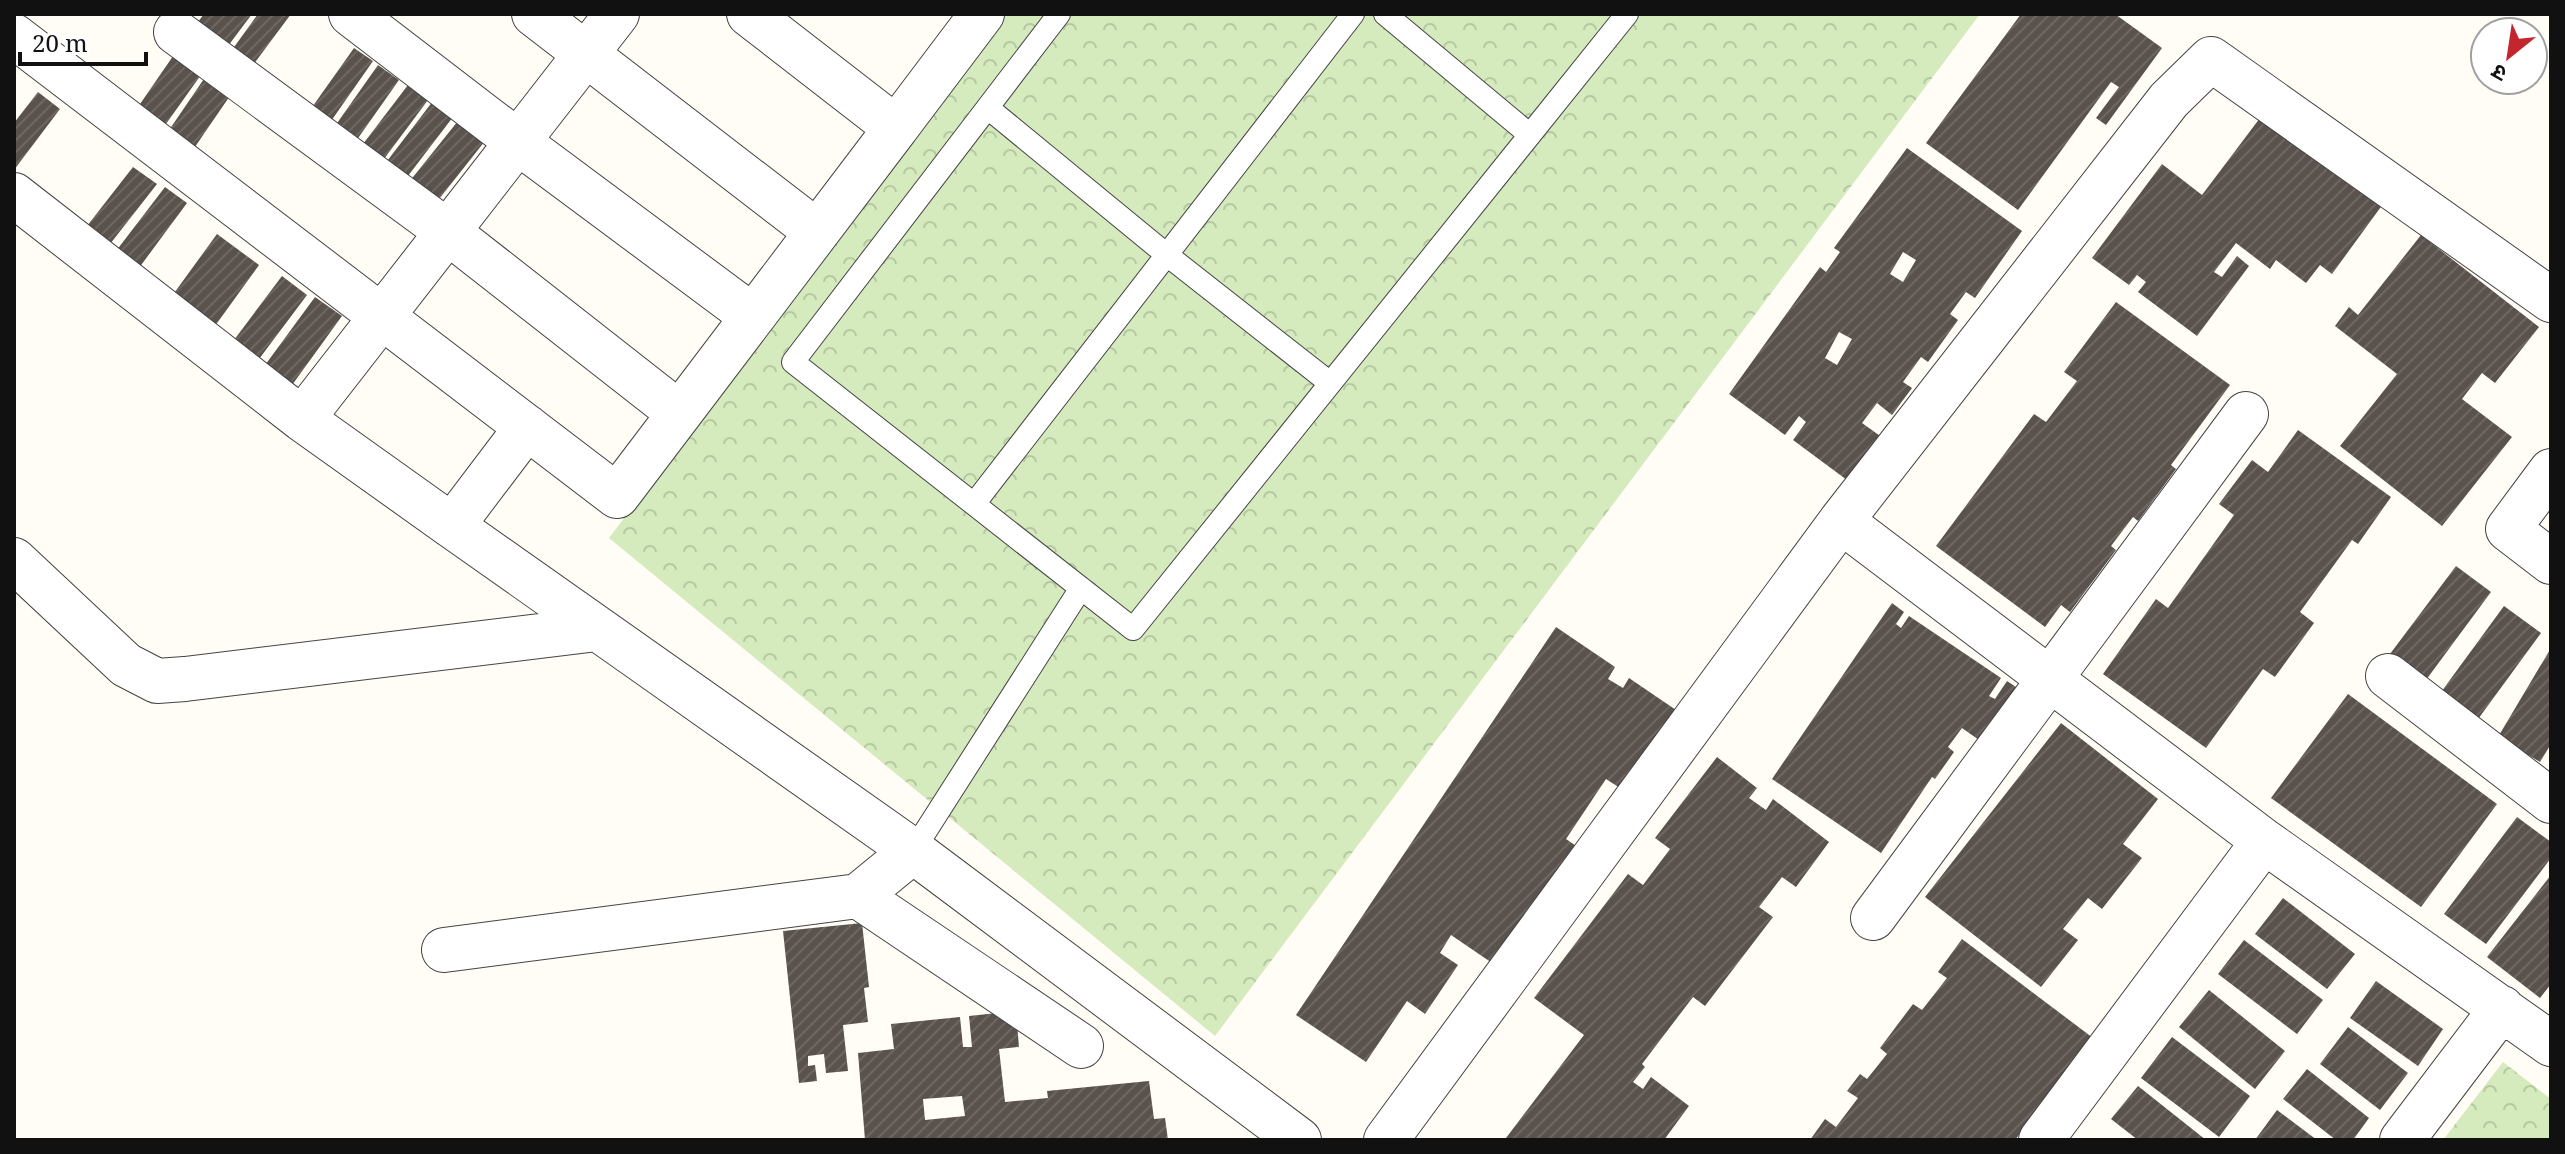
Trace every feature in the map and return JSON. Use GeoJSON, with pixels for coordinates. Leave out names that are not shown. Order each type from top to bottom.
{"type":"FeatureCollection","features":[{"type":"Feature","properties":{"kind":"street"},"geometry":{"type":"LineString","coordinates":[[351,14],[752,316]]}},
{"type":"Feature","properties":{"kind":"street"},"geometry":{"type":"LineString","coordinates":[[534,14],[817,232]]}},
{"type":"Feature","properties":{"kind":"street"},"geometry":{"type":"LineString","coordinates":[[302,419],[617,14]]}},
{"type":"Feature","properties":{"kind":"street"},"geometry":{"type":"LineString","coordinates":[[749,14],[896,128]]}},
{"type":"Feature","properties":{"kind":"street"},"geometry":{"type":"LineString","coordinates":[[14,36],[617,496],[982,14]]}},
{"type":"Feature","properties":{"kind":"street"},"geometry":{"type":"LineString","coordinates":[[176,32],[448,232],[679,413]]}},
{"type":"Feature","properties":{"kind":"street"},"geometry":{"type":"LineString","coordinates":[[1386,1140],[1841,521],[2169,100],[2211,59],[2551,300]]}},
{"type":"Feature","properties":{"kind":"street"},"geometry":{"type":"LineString","coordinates":[[14,195],[302,419],[913,851],[1299,1140]]}},
{"type":"Feature","properties":{"kind":"street"},"geometry":{"type":"LineString","coordinates":[[1873,918],[2246,414]]}},
{"type":"Feature","properties":{"kind":"street"},"geometry":{"type":"LineString","coordinates":[[452,526],[527,427]]}},
{"type":"Feature","properties":{"kind":"street"},"geometry":{"type":"LineString","coordinates":[[2551,471],[2508,529],[2551,562]]}},
{"type":"Feature","properties":{"kind":"street"},"geometry":{"type":"LineString","coordinates":[[1841,521],[2264,841],[2551,1044]]}},
{"type":"Feature","properties":{"kind":"street"},"geometry":{"type":"LineString","coordinates":[[14,560],[126,665],[157,681],[597,629]]}},
{"type":"Feature","properties":{"kind":"street"},"geometry":{"type":"LineString","coordinates":[[2388,676],[2551,801]]}},
{"type":"Feature","properties":{"kind":"street"},"geometry":{"type":"LineString","coordinates":[[2041,1140],[2264,841]]}},
{"type":"Feature","properties":{"kind":"street"},"geometry":{"type":"LineString","coordinates":[[444,950],[858,896],[913,851]]}},
{"type":"Feature","properties":{"kind":"street"},"geometry":{"type":"LineString","coordinates":[[858,896],[1081,1046]]}},
{"type":"Feature","properties":{"kind":"street"},"geometry":{"type":"LineString","coordinates":[[2402,1140],[2502,1008]]}},
{"type":"Feature","properties":{"kind":"lane"},"geometry":{"type":"LineString","coordinates":[[1059,14],[793,362],[1133,629],[1627,14]]}},
{"type":"Feature","properties":{"kind":"lane"},"geometry":{"type":"LineString","coordinates":[[974,504],[1353,14]]}},
{"type":"Feature","properties":{"kind":"lane"},"geometry":{"type":"LineString","coordinates":[[1385,14],[1530,135]]}},
{"type":"Feature","properties":{"kind":"lane"},"geometry":{"type":"LineString","coordinates":[[988,108],[1330,383]]}},
{"type":"Feature","properties":{"kind":"lane"},"geometry":{"type":"LineString","coordinates":[[913,851],[1081,588]]}},
{"type":"Feature","properties":{"kind":"green space"},"geometry":{"type":"Polygon","coordinates":[[[1006,14],[1980,14],[1215,1036],[609,538],[1006,14]]]}},
{"type":"Feature","properties":{"kind":"green space"},"geometry":{"type":"Polygon","coordinates":[[[2503,1062],[2551,1099],[2551,1140],[2443,1140],[2503,1062]]]}},
{"type":"Feature","properties":{"kind":"building"},"geometry":{"type":"Polygon","coordinates":[[[204,14],[252,14],[222,54],[191,31],[204,14]]]}},
{"type":"Feature","properties":{"kind":"building"},"geometry":{"type":"Polygon","coordinates":[[[258,14],[291,14],[245,76],[224,61],[258,14]]]}},
{"type":"Feature","properties":{"kind":"building"},"geometry":{"type":"Polygon","coordinates":[[[2021,14],[2115,14],[2162,48],[2106,125],[2096,118],[2119,87],[2111,82],[2018,210],[1926,143],[2021,14]]]}},
{"type":"Feature","properties":{"kind":"building"},"geometry":{"type":"Polygon","coordinates":[[[180,46],[208,65],[156,138],[129,120],[180,46]]]}},
{"type":"Feature","properties":{"kind":"building"},"geometry":{"type":"Polygon","coordinates":[[[354,48],[373,61],[322,134],[303,120],[354,48]]]}},
{"type":"Feature","properties":{"kind":"building"},"geometry":{"type":"Polygon","coordinates":[[[378,65],[399,80],[349,151],[328,136],[378,65]]]}},
{"type":"Feature","properties":{"kind":"building"},"geometry":{"type":"Polygon","coordinates":[[[210,70],[236,87],[186,160],[161,142],[210,70]]]}},
{"type":"Feature","properties":{"kind":"building"},"geometry":{"type":"Polygon","coordinates":[[[408,85],[428,100],[381,163],[360,148],[408,85]]]}},
{"type":"Feature","properties":{"kind":"building"},"geometry":{"type":"Polygon","coordinates":[[[38,92],[60,109],[14,170],[14,123],[38,92]]]}},
{"type":"Feature","properties":{"kind":"building"},"geometry":{"type":"Polygon","coordinates":[[[433,101],[453,117],[398,189],[378,173],[433,101]]]}},
{"type":"Feature","properties":{"kind":"building"},"geometry":{"type":"Polygon","coordinates":[[[2263,114],[2383,204],[2332,274],[2320,265],[2306,283],[2276,260],[2270,269],[2236,243],[2214,272],[2222,277],[2237,256],[2249,266],[2197,336],[2138,292],[2146,282],[2137,275],[2129,285],[2092,258],[2162,164],[2202,195],[2263,114]]]}},
{"type":"Feature","properties":{"kind":"building"},"geometry":{"type":"Polygon","coordinates":[[[458,121],[485,141],[428,213],[401,192],[458,121]]]}},
{"type":"Feature","properties":{"kind":"building"},"geometry":{"type":"Polygon","coordinates":[[[1907,148],[2022,231],[1975,298],[1966,292],[1950,314],[1958,320],[1928,362],[1921,357],[1903,382],[1912,388],[1892,415],[1877,403],[1862,423],[1883,438],[1851,483],[1793,440],[1806,422],[1799,416],[1785,435],[1729,394],[1820,267],[1826,272],[1840,252],[1834,248],[1907,148]],[[1903,252],[1890,274],[1903,282],[1916,260],[1903,252]],[[1839,332],[1825,358],[1837,365],[1852,339],[1839,332]]]}},
{"type":"Feature","properties":{"kind":"building"},"geometry":{"type":"Polygon","coordinates":[[[133,167],[157,184],[103,253],[80,235],[133,167]]]}},
{"type":"Feature","properties":{"kind":"building"},"geometry":{"type":"Polygon","coordinates":[[[165,187],[187,203],[136,272],[113,255],[165,187]]]}},
{"type":"Feature","properties":{"kind":"building"},"geometry":{"type":"Polygon","coordinates":[[[217,234],[259,265],[207,337],[164,307],[217,234]]]}},
{"type":"Feature","properties":{"kind":"building"},"geometry":{"type":"Polygon","coordinates":[[[2421,235],[2539,327],[2495,383],[2482,373],[2462,399],[2512,437],[2442,526],[2340,446],[2397,374],[2335,326],[2349,307],[2358,315],[2421,235]]]}},
{"type":"Feature","properties":{"kind":"building"},"geometry":{"type":"Polygon","coordinates":[[[282,276],[307,295],[253,367],[228,348],[282,276]]]}},
{"type":"Feature","properties":{"kind":"building"},"geometry":{"type":"Polygon","coordinates":[[[315,297],[342,316],[287,392],[260,372],[315,297]]]}},
{"type":"Feature","properties":{"kind":"building"},"geometry":{"type":"Polygon","coordinates":[[[2116,302],[2230,385],[2171,465],[2176,469],[2138,521],[2133,517],[2111,546],[2116,550],[2070,612],[2061,605],[2045,627],[1936,546],[2034,414],[2046,422],[2077,381],[2064,372],[2116,302]]]}},
{"type":"Feature","properties":{"kind":"building"},"geometry":{"type":"Polygon","coordinates":[[[2298,430],[2391,497],[2358,544],[2352,540],[2300,612],[2314,623],[2275,677],[2263,669],[2206,748],[2103,674],[2156,599],[2168,608],[2234,515],[2219,504],[2252,460],[2268,472],[2298,430]]]}},
{"type":"Feature","properties":{"kind":"building"},"geometry":{"type":"Polygon","coordinates":[[[2456,566],[2491,592],[2423,684],[2387,658],[2456,566]]]}},
{"type":"Feature","properties":{"kind":"building"},"geometry":{"type":"Polygon","coordinates":[[[1892,603],[1904,612],[1896,624],[1901,628],[1909,616],[2001,678],[1989,696],[1995,699],[2007,681],[2016,687],[1979,740],[1962,728],[1948,747],[1954,752],[1935,779],[1932,777],[1881,853],[1772,779],[1892,603]]]}},
{"type":"Feature","properties":{"kind":"building"},"geometry":{"type":"Polygon","coordinates":[[[2504,606],[2541,633],[2473,726],[2436,699],[2504,606]]]}},
{"type":"Feature","properties":{"kind":"building"},"geometry":{"type":"Polygon","coordinates":[[[1556,627],[1615,667],[1608,679],[1623,688],[1629,678],[1676,710],[1623,790],[1606,779],[1566,839],[1582,850],[1495,965],[1451,935],[1440,953],[1458,965],[1425,1014],[1407,1001],[1366,1062],[1296,1015],[1556,627]]]}},
{"type":"Feature","properties":{"kind":"building"},"geometry":{"type":"Polygon","coordinates":[[[2551,648],[2551,744],[2540,762],[2498,737],[2551,648]]]}},
{"type":"Feature","properties":{"kind":"building"},"geometry":{"type":"Polygon","coordinates":[[[2348,694],[2497,804],[2421,907],[2271,798],[2348,694]]]}},
{"type":"Feature","properties":{"kind":"building"},"geometry":{"type":"Polygon","coordinates":[[[2061,723],[2158,799],[2123,844],[2142,858],[2102,909],[2088,898],[2063,929],[2078,940],[2041,987],[1925,897],[2061,723]]]}},
{"type":"Feature","properties":{"kind":"building"},"geometry":{"type":"Polygon","coordinates":[[[1717,757],[1757,788],[1749,798],[1766,810],[1773,799],[1829,842],[1796,887],[1782,877],[1759,907],[1773,917],[1705,1006],[1693,997],[1642,1064],[1645,1067],[1633,1082],[1643,1089],[1651,1077],[1689,1106],[1664,1140],[1509,1140],[1506,1138],[1584,1035],[1534,998],[1628,874],[1643,885],[1670,849],[1655,838],[1717,757]]]}},
{"type":"Feature","properties":{"kind":"building"},"geometry":{"type":"Polygon","coordinates":[[[2517,817],[2551,842],[2551,858],[2486,944],[2444,914],[2517,817]]]}},
{"type":"Feature","properties":{"kind":"building"},"geometry":{"type":"Polygon","coordinates":[[[2551,875],[2551,984],[2540,998],[2487,957],[2551,875]]]}},
{"type":"Feature","properties":{"kind":"building"},"geometry":{"type":"Polygon","coordinates":[[[2283,898],[2355,954],[2327,989],[2255,934],[2283,898]]]}},
{"type":"Feature","properties":{"kind":"building"},"geometry":{"type":"Polygon","coordinates":[[[862,923],[869,987],[864,988],[868,1022],[843,1025],[848,1071],[826,1073],[824,1054],[808,1056],[808,1066],[815,1065],[817,1081],[799,1083],[783,931],[862,923]]]}},
{"type":"Feature","properties":{"kind":"building"},"geometry":{"type":"Polygon","coordinates":[[[1962,939],[2093,1038],[2015,1140],[1810,1140],[1825,1119],[1836,1127],[1858,1098],[1847,1091],[1860,1074],[1867,1079],[1887,1054],[1880,1048],[1913,1004],[1922,1010],[1947,978],[1938,972],[1962,939]]]}},
{"type":"Feature","properties":{"kind":"building"},"geometry":{"type":"Polygon","coordinates":[[[2244,940],[2323,1000],[2297,1034],[2218,974],[2244,940]]]}},
{"type":"Feature","properties":{"kind":"building"},"geometry":{"type":"Polygon","coordinates":[[[2376,981],[2443,1029],[2418,1066],[2350,1018],[2376,981]]]}},
{"type":"Feature","properties":{"kind":"building"},"geometry":{"type":"Polygon","coordinates":[[[2209,990],[2285,1051],[2255,1089],[2179,1027],[2209,990]]]}},
{"type":"Feature","properties":{"kind":"building"},"geometry":{"type":"Polygon","coordinates":[[[1016,1011],[1019,1047],[999,1049],[1005,1102],[1048,1098],[1047,1091],[1149,1081],[1154,1119],[1165,1118],[1168,1140],[865,1140],[858,1053],[894,1049],[891,1024],[960,1017],[963,1047],[972,1047],[969,1016],[1016,1011]],[[962,1096],[923,1099],[925,1120],[965,1116],[962,1096]]]}},
{"type":"Feature","properties":{"kind":"building"},"geometry":{"type":"Polygon","coordinates":[[[2348,1027],[2408,1073],[2380,1110],[2320,1064],[2348,1027]]]}},
{"type":"Feature","properties":{"kind":"building"},"geometry":{"type":"Polygon","coordinates":[[[2172,1037],[2250,1096],[2219,1137],[2141,1078],[2172,1037]]]}},
{"type":"Feature","properties":{"kind":"building"},"geometry":{"type":"Polygon","coordinates":[[[2307,1069],[2369,1118],[2353,1140],[2336,1140],[2283,1099],[2307,1069]]]}},
{"type":"Feature","properties":{"kind":"building"},"geometry":{"type":"Polygon","coordinates":[[[2138,1086],[2206,1140],[2138,1140],[2111,1119],[2138,1086]]]}},
{"type":"Feature","properties":{"kind":"building"},"geometry":{"type":"Polygon","coordinates":[[[2277,1110],[2317,1140],[2255,1140],[2277,1110]]]}}]}
